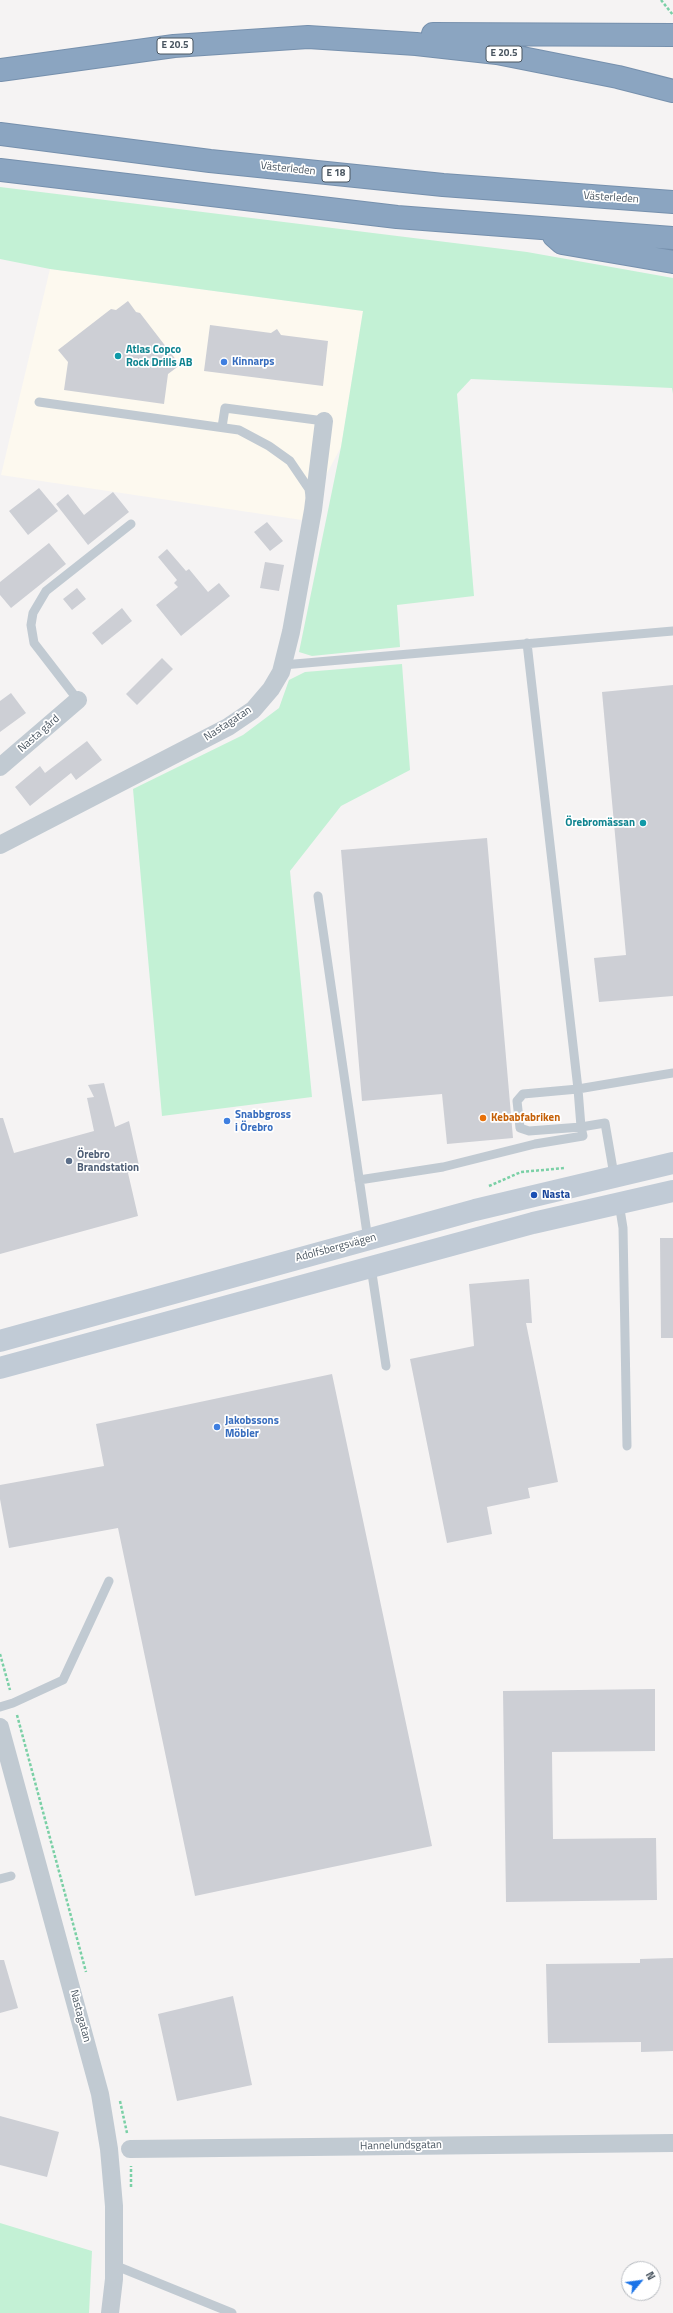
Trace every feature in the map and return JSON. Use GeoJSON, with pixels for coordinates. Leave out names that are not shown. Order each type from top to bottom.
{"type":"FeatureCollection","features":[{"type":"Feature","properties":{"kind":"highway","name":"E 20.5"},"geometry":{"type":"LineString","coordinates":[[333,38],[348,35],[477,33],[673,35]]}},
{"type":"Feature","properties":{"kind":"highway","name":"E 20.5"},"geometry":{"type":"LineString","coordinates":[[0,70],[174,46],[294,37],[333,38],[416,44],[497,53],[618,76],[673,91]]}},
{"type":"Feature","properties":{"kind":"highway","name":"Västerleden"},"geometry":{"type":"LineString","coordinates":[[0,134],[210,161],[443,185],[673,202]]}},
{"type":"Feature","properties":{"kind":"highway"},"geometry":{"type":"LineString","coordinates":[[0,170],[296,206],[548,229],[673,238]]}},
{"type":"Feature","properties":{"kind":"highway"},"geometry":{"type":"LineString","coordinates":[[548,229],[562,243],[673,262]]}},
{"type":"Feature","properties":{"kind":"main road","name":"Adolfsbergsvägen"},"geometry":{"type":"LineString","coordinates":[[0,1341],[368,1240],[614,1175],[673,1163]]}},
{"type":"Feature","properties":{"kind":"main road"},"geometry":{"type":"LineString","coordinates":[[614,1175],[619,1203]]}},
{"type":"Feature","properties":{"kind":"main road"},"geometry":{"type":"LineString","coordinates":[[0,1368],[533,1223],[673,1191]]}},
{"type":"Feature","properties":{"kind":"main road"},"geometry":{"type":"LineString","coordinates":[[368,1240],[371,1267]]}},
{"type":"Feature","properties":{"kind":"street","name":"Nastagatan"},"geometry":{"type":"LineString","coordinates":[[0,845],[228,727],[253,710],[271,689],[283,665],[291,632],[313,510],[324,421]]}},
{"type":"Feature","properties":{"kind":"street","name":"Nasta gård"},"geometry":{"type":"LineString","coordinates":[[0,768],[78,700]]}},
{"type":"Feature","properties":{"kind":"street","name":"Nastagatan"},"geometry":{"type":"LineString","coordinates":[[0,1727],[100,2094],[109,2149],[114,2206],[114,2265],[110,2313]]}},
{"type":"Feature","properties":{"kind":"street","name":"Hannelundsgatan"},"geometry":{"type":"LineString","coordinates":[[130,2149],[673,2143]]}},
{"type":"Feature","properties":{"kind":"lane"},"geometry":{"type":"LineString","coordinates":[[39,402],[239,430],[270,446],[290,461],[309,489],[313,510]]}},
{"type":"Feature","properties":{"kind":"lane"},"geometry":{"type":"LineString","coordinates":[[222,427],[225,408],[324,421]]}},
{"type":"Feature","properties":{"kind":"lane"},"geometry":{"type":"LineString","coordinates":[[78,700],[34,643],[30,625],[33,614],[46,592],[131,524]]}},
{"type":"Feature","properties":{"kind":"lane"},"geometry":{"type":"LineString","coordinates":[[283,665],[673,631]]}},
{"type":"Feature","properties":{"kind":"lane"},"geometry":{"type":"LineString","coordinates":[[359,1180],[443,1167],[535,1144],[582,1136],[527,644]]}},
{"type":"Feature","properties":{"kind":"lane"},"geometry":{"type":"LineString","coordinates":[[318,896],[368,1240]]}},
{"type":"Feature","properties":{"kind":"lane"},"geometry":{"type":"LineString","coordinates":[[614,1175],[605,1123],[581,1127],[529,1131],[520,1128],[518,1101],[523,1094],[578,1090],[673,1073]]}},
{"type":"Feature","properties":{"kind":"lane"},"geometry":{"type":"LineString","coordinates":[[619,1203],[624,1228],[628,1446]]}},
{"type":"Feature","properties":{"kind":"lane"},"geometry":{"type":"LineString","coordinates":[[371,1267],[386,1366]]}},
{"type":"Feature","properties":{"kind":"lane"},"geometry":{"type":"LineString","coordinates":[[0,1707],[13,1703],[63,1680],[109,1581]]}},
{"type":"Feature","properties":{"kind":"lane"},"geometry":{"type":"LineString","coordinates":[[0,1879],[11,1876]]}},
{"type":"Feature","properties":{"kind":"lane"},"geometry":{"type":"LineString","coordinates":[[114,2265],[232,2313]]}},
{"type":"Feature","properties":{"kind":"path"},"geometry":{"type":"LineString","coordinates":[[661,0],[673,15]]}},
{"type":"Feature","properties":{"kind":"path"},"geometry":{"type":"LineString","coordinates":[[482,1189],[521,1172],[572,1167]]}},
{"type":"Feature","properties":{"kind":"shaded area"},"geometry":{"type":"Polygon","coordinates":[[[50,269],[363,311],[341,447],[302,520],[1,475],[50,269]]]}},
{"type":"Feature","properties":{"kind":"green space"},"geometry":{"type":"Polygon","coordinates":[[[0,187],[527,252],[673,278],[673,394],[672,388],[471,379],[457,394],[474,596],[397,605],[400,647],[312,656],[299,652],[341,447],[363,311],[50,269],[0,259],[0,187]]]}},
{"type":"Feature","properties":{"kind":"green space"},"geometry":{"type":"Polygon","coordinates":[[[402,664],[410,770],[341,806],[290,871],[312,1097],[162,1116],[133,789],[243,735],[279,708],[289,680],[305,672],[402,664]]]}},
{"type":"Feature","properties":{"kind":"green space"},"geometry":{"type":"Polygon","coordinates":[[[0,2223],[92,2251],[89,2313],[0,2313],[0,2223]]]}},
{"type":"Feature","properties":{"kind":"building","name":"Atlas Copco Rock Drills AB"},"geometry":{"type":"Polygon","coordinates":[[[128,301],[136,312],[140,313],[180,365],[168,374],[164,404],[64,390],[68,362],[58,350],[111,309],[116,310],[128,301]]]}},
{"type":"Feature","properties":{"kind":"building"},"geometry":{"type":"Polygon","coordinates":[[[210,325],[271,333],[277,329],[281,335],[328,341],[323,386],[204,371],[210,325]]]}},
{"type":"Feature","properties":{"kind":"building"},"geometry":{"type":"Polygon","coordinates":[[[39,488],[58,511],[28,535],[9,511],[39,488]]]}},
{"type":"Feature","properties":{"kind":"building"},"geometry":{"type":"Polygon","coordinates":[[[113,492],[129,512],[88,545],[56,504],[68,494],[84,515],[113,492]]]}},
{"type":"Feature","properties":{"kind":"building"},"geometry":{"type":"Polygon","coordinates":[[[267,522],[283,541],[270,551],[254,532],[267,522]]]}},
{"type":"Feature","properties":{"kind":"building"},"geometry":{"type":"Polygon","coordinates":[[[49,543],[66,564],[11,608],[0,595],[0,582],[49,543]]]}},
{"type":"Feature","properties":{"kind":"building"},"geometry":{"type":"Polygon","coordinates":[[[167,549],[186,571],[189,569],[208,592],[219,583],[230,596],[181,636],[156,605],[178,587],[174,583],[177,580],[158,557],[167,549]]]}},
{"type":"Feature","properties":{"kind":"building"},"geometry":{"type":"Polygon","coordinates":[[[265,562],[284,565],[279,591],[260,588],[265,562]]]}},
{"type":"Feature","properties":{"kind":"building"},"geometry":{"type":"Polygon","coordinates":[[[77,588],[86,599],[72,610],[63,599],[77,588]]]}},
{"type":"Feature","properties":{"kind":"building"},"geometry":{"type":"Polygon","coordinates":[[[122,608],[132,621],[102,645],[92,633],[122,608]]]}},
{"type":"Feature","properties":{"kind":"building"},"geometry":{"type":"Polygon","coordinates":[[[162,658],[173,669],[137,705],[126,694],[162,658]]]}},
{"type":"Feature","properties":{"kind":"building","name":"Örebromässan"},"geometry":{"type":"Polygon","coordinates":[[[673,685],[673,996],[599,1002],[594,958],[626,955],[602,692],[673,685]]]}},
{"type":"Feature","properties":{"kind":"building"},"geometry":{"type":"Polygon","coordinates":[[[11,693],[26,713],[0,732],[0,701],[11,693]]]}},
{"type":"Feature","properties":{"kind":"building"},"geometry":{"type":"Polygon","coordinates":[[[87,741],[102,760],[76,780],[71,773],[30,806],[15,787],[40,766],[45,773],[87,741]]]}},
{"type":"Feature","properties":{"kind":"building"},"geometry":{"type":"Polygon","coordinates":[[[487,838],[513,1138],[447,1144],[442,1094],[362,1101],[341,850],[487,838]]]}},
{"type":"Feature","properties":{"kind":"building","name":"Örebro Brandstation"},"geometry":{"type":"Polygon","coordinates":[[[104,1083],[115,1127],[129,1121],[140,1170],[128,1173],[138,1216],[0,1254],[0,1118],[3,1118],[14,1153],[94,1131],[87,1098],[94,1097],[88,1085],[104,1083]]]}},
{"type":"Feature","properties":{"kind":"building"},"geometry":{"type":"Polygon","coordinates":[[[660,1238],[673,1238],[673,1338],[661,1338],[660,1238]]]}},
{"type":"Feature","properties":{"kind":"building"},"geometry":{"type":"Polygon","coordinates":[[[529,1279],[532,1323],[526,1323],[558,1482],[528,1488],[530,1498],[487,1507],[492,1534],[447,1543],[410,1359],[474,1346],[469,1284],[529,1279]]]}},
{"type":"Feature","properties":{"kind":"building"},"geometry":{"type":"Polygon","coordinates":[[[332,1374],[432,1846],[195,1896],[118,1528],[9,1548],[0,1499],[0,1485],[104,1466],[96,1424],[332,1374]]]}},
{"type":"Feature","properties":{"kind":"building"},"geometry":{"type":"Polygon","coordinates":[[[655,1689],[655,1751],[552,1752],[553,1839],[656,1838],[657,1900],[506,1902],[503,1691],[655,1689]]]}},
{"type":"Feature","properties":{"kind":"building"},"geometry":{"type":"Polygon","coordinates":[[[673,1958],[673,2051],[641,2052],[641,2042],[548,2043],[546,1964],[640,1963],[640,1959],[673,1958]]]}},
{"type":"Feature","properties":{"kind":"building"},"geometry":{"type":"Polygon","coordinates":[[[0,1960],[4,1960],[18,2008],[0,2013],[0,1960]]]}},
{"type":"Feature","properties":{"kind":"building"},"geometry":{"type":"Polygon","coordinates":[[[233,1996],[252,2085],[177,2101],[158,2014],[233,1996]]]}},
{"type":"Feature","properties":{"kind":"building"},"geometry":{"type":"Polygon","coordinates":[[[0,2116],[59,2132],[47,2177],[0,2165],[0,2116]]]}},
{"type":"Feature","properties":{"kind":"place","name":"Atlas Copco Rock Drills AB"},"geometry":{"type":"Point","coordinates":[118,356]}},
{"type":"Feature","properties":{"kind":"place","name":"Kinnarps"},"geometry":{"type":"Point","coordinates":[224,362]}},
{"type":"Feature","properties":{"kind":"place","name":"Örebromässan"},"geometry":{"type":"Point","coordinates":[643,823]}},
{"type":"Feature","properties":{"kind":"place","name":"Kebabfabriken"},"geometry":{"type":"Point","coordinates":[483,1118]}},
{"type":"Feature","properties":{"kind":"place","name":"Snabbgross i Örebro"},"geometry":{"type":"Point","coordinates":[227,1121]}},
{"type":"Feature","properties":{"kind":"place","name":"Örebro Brandstation"},"geometry":{"type":"Point","coordinates":[69,1161]}},
{"type":"Feature","properties":{"kind":"place","name":"Nasta"},"geometry":{"type":"Point","coordinates":[534,1195]}},
{"type":"Feature","properties":{"kind":"place","name":"Jakobssons Möbler"},"geometry":{"type":"Point","coordinates":[217,1427]}}]}
